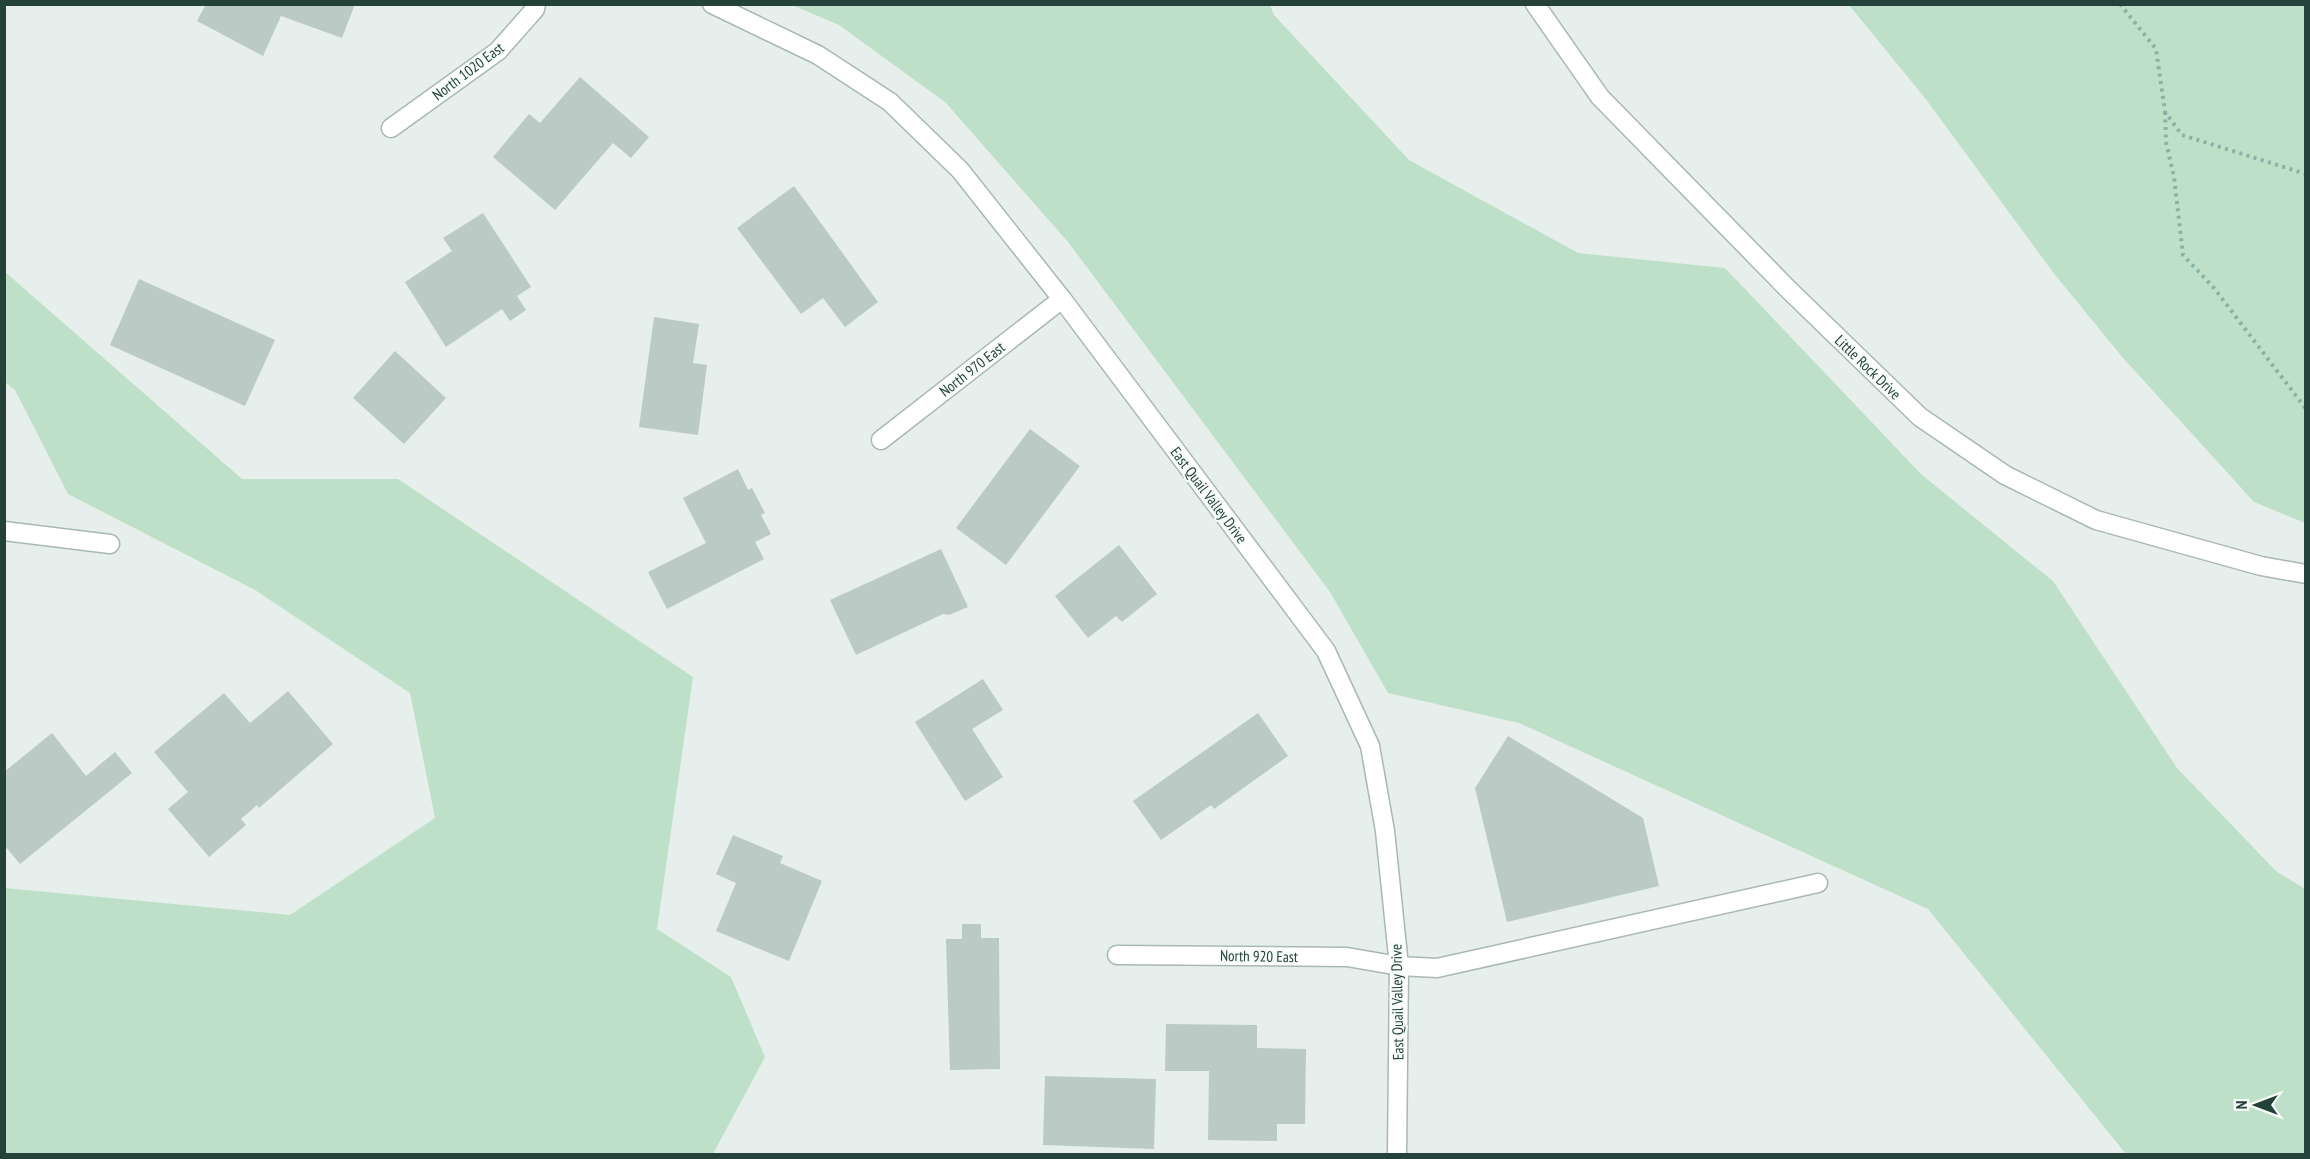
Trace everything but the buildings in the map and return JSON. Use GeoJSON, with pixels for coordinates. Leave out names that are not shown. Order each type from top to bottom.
{"type":"FeatureCollection","features":[{"type":"Feature","properties":{"kind":"street","name":"North 1020 East"},"geometry":{"type":"LineString","coordinates":[[391,128],[498,51],[535,9],[536,4]]}},
{"type":"Feature","properties":{"kind":"street","name":"East Quail Valley Drive"},"geometry":{"type":"LineString","coordinates":[[712,4],[818,56],[890,102],[960,170],[1062,299],[1326,651],[1370,746],[1385,831],[1399,966],[1396,1155]]}},
{"type":"Feature","properties":{"kind":"street","name":"Little Rock Drive"},"geometry":{"type":"LineString","coordinates":[[1535,4],[1600,97],[1773,274],[1920,417],[2005,475],[2096,520],[2261,566],[2306,574]]}},
{"type":"Feature","properties":{"kind":"street","name":"North 970 East"},"geometry":{"type":"LineString","coordinates":[[881,440],[1062,299]]}},
{"type":"Feature","properties":{"kind":"street"},"geometry":{"type":"LineString","coordinates":[[4,531],[110,544]]}},
{"type":"Feature","properties":{"kind":"street","name":"North 920 East"},"geometry":{"type":"LineString","coordinates":[[1118,955],[1347,957],[1399,966],[1444,967],[1818,884]]}},
{"type":"Feature","properties":{"kind":"path"},"geometry":{"type":"LineString","coordinates":[[2120,4],[2156,49],[2165,112],[2166,142],[2174,177],[2183,255],[2214,288],[2306,409]]}},
{"type":"Feature","properties":{"kind":"path"},"geometry":{"type":"LineString","coordinates":[[2165,112],[2182,135],[2306,174]]}},
{"type":"Feature","properties":{"kind":"green space"},"geometry":{"type":"Polygon","coordinates":[[[792,5],[1270,5],[1274,15],[1409,160],[1578,253],[1725,268],[1922,475],[2053,581],[2177,768],[2276,871],[2305,889],[2305,1154],[2126,1154],[1928,909],[1519,723],[1388,693],[1330,592],[1068,242],[945,102],[839,25],[792,5]]]}},
{"type":"Feature","properties":{"kind":"green space"},"geometry":{"type":"Polygon","coordinates":[[[1849,5],[2305,5],[2305,523],[2254,502],[2123,358],[2052,271],[1925,98],[1849,5]]]}},
{"type":"Feature","properties":{"kind":"green space"},"geometry":{"type":"Polygon","coordinates":[[[4,271],[242,479],[398,479],[693,677],[657,929],[731,977],[765,1057],[713,1154],[5,1154],[5,888],[290,915],[435,818],[410,693],[255,590],[68,494],[15,390],[5,382],[4,271]]]}}]}
